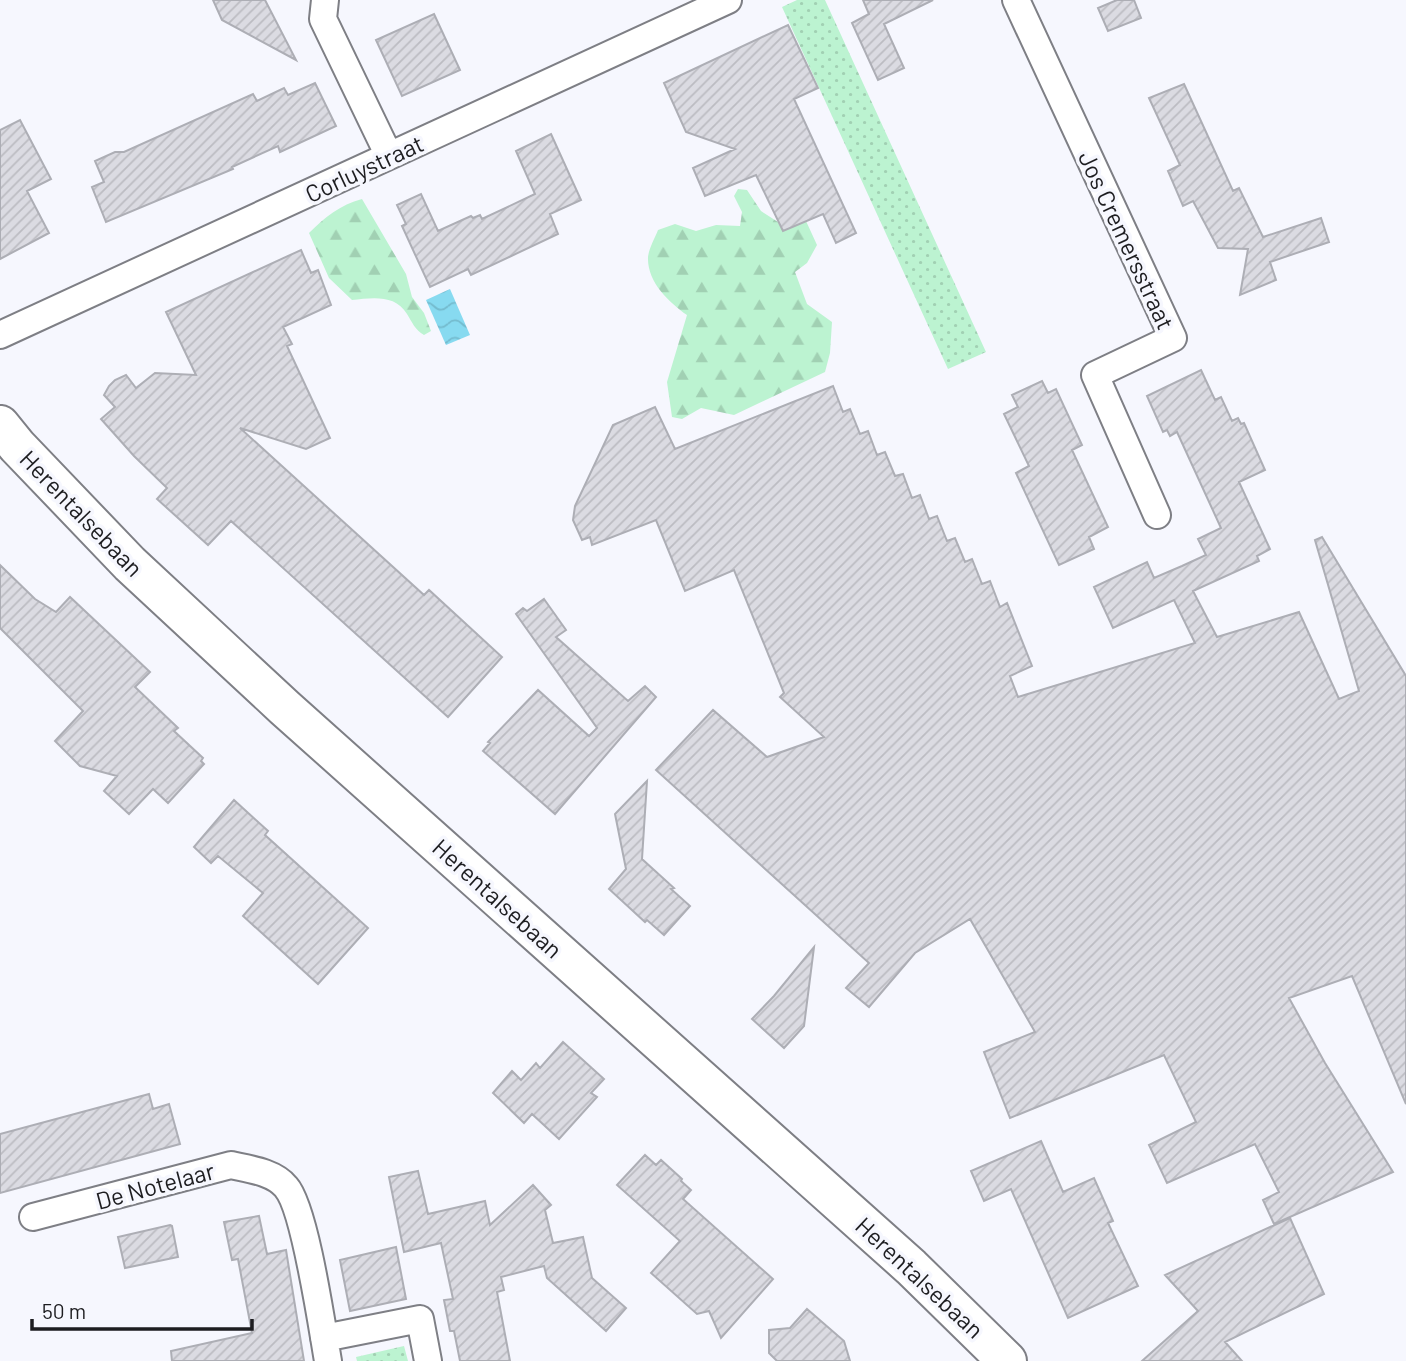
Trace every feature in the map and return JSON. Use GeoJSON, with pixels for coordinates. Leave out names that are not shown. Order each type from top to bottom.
{"type":"FeatureCollection","features":[{"type":"Feature","properties":{"kind":"main road","name":"Herentalsebaan"},"geometry":{"type":"LineString","coordinates":[[0,425],[130,564],[246,672],[911,1267],[1007,1361]]}},
{"type":"Feature","properties":{"kind":"street"},"geometry":{"type":"LineString","coordinates":[[325,0],[323,19],[389,156]]}},
{"type":"Feature","properties":{"kind":"street","name":"Corluystraat"},"geometry":{"type":"LineString","coordinates":[[0,335],[728,0]]}},
{"type":"Feature","properties":{"kind":"street","name":"Jos Cremersstraat"},"geometry":{"type":"LineString","coordinates":[[1016,0],[1173,338],[1095,376],[1157,514]]}},
{"type":"Feature","properties":{"kind":"street","name":"De Notelaar"},"geometry":{"type":"LineString","coordinates":[[33,1217],[232,1165],[260,1171],[286,1186],[299,1214],[326,1349],[420,1319],[428,1361]]}},
{"type":"Feature","properties":{"kind":"green space"},"geometry":{"type":"Polygon","coordinates":[[[797,0],[825,0],[986,352],[948,369],[782,7],[797,0]]]}},
{"type":"Feature","properties":{"kind":"green space"},"geometry":{"type":"Polygon","coordinates":[[[738,189],[747,190],[761,211],[778,222],[793,217],[806,221],[817,245],[807,263],[795,272],[807,304],[832,322],[830,353],[825,372],[734,415],[701,408],[682,419],[672,417],[667,382],[687,315],[666,298],[655,283],[649,266],[650,250],[658,230],[675,224],[696,231],[716,225],[740,226],[742,212],[734,196],[738,189]]]}},
{"type":"Feature","properties":{"kind":"green space"},"geometry":{"type":"Polygon","coordinates":[[[362,199],[406,274],[412,297],[424,313],[431,331],[424,335],[396,303],[382,299],[352,300],[329,278],[309,233],[333,212],[362,199]]]}},
{"type":"Feature","properties":{"kind":"green space"},"geometry":{"type":"Polygon","coordinates":[[[404,1346],[408,1361],[357,1361],[356,1357],[404,1346]]]}},
{"type":"Feature","properties":{"kind":"water"},"geometry":{"type":"Polygon","coordinates":[[[450,289],[470,335],[446,345],[426,300],[450,289]]]}},
{"type":"Feature","properties":{"kind":"building"},"geometry":{"type":"Polygon","coordinates":[[[213,0],[265,0],[296,60],[222,20],[213,0]]]}},
{"type":"Feature","properties":{"kind":"building"},"geometry":{"type":"Polygon","coordinates":[[[863,0],[933,0],[884,24],[904,68],[878,80],[852,23],[869,14],[863,0]]]}},
{"type":"Feature","properties":{"kind":"building"},"geometry":{"type":"Polygon","coordinates":[[[1117,0],[1134,0],[1141,18],[1108,31],[1098,8],[1117,0]]]}},
{"type":"Feature","properties":{"kind":"building"},"geometry":{"type":"Polygon","coordinates":[[[434,14],[460,70],[402,96],[376,40],[434,14]]]}},
{"type":"Feature","properties":{"kind":"building"},"geometry":{"type":"Polygon","coordinates":[[[788,25],[818,88],[794,99],[856,233],[836,243],[823,214],[783,231],[756,175],[705,196],[693,168],[735,149],[686,132],[664,83],[788,25]]]}},
{"type":"Feature","properties":{"kind":"building"},"geometry":{"type":"Polygon","coordinates":[[[315,83],[336,126],[280,152],[278,146],[232,167],[233,169],[106,222],[92,187],[104,182],[95,161],[115,152],[124,152],[253,94],[257,101],[284,88],[288,95],[315,83]]]}},
{"type":"Feature","properties":{"kind":"building"},"geometry":{"type":"Polygon","coordinates":[[[1184,84],[1233,191],[1239,188],[1263,237],[1321,218],[1329,242],[1270,262],[1276,280],[1240,295],[1248,249],[1218,248],[1193,201],[1183,206],[1168,171],[1180,165],[1149,98],[1184,84]]]}},
{"type":"Feature","properties":{"kind":"building"},"geometry":{"type":"Polygon","coordinates":[[[20,120],[51,179],[27,191],[49,233],[0,259],[0,130],[20,120]]]}},
{"type":"Feature","properties":{"kind":"building"},"geometry":{"type":"Polygon","coordinates":[[[551,134],[581,200],[550,214],[558,234],[471,275],[468,269],[430,287],[402,226],[406,224],[397,205],[421,194],[438,231],[471,216],[473,218],[480,215],[482,219],[535,194],[516,151],[551,134]]]}},
{"type":"Feature","properties":{"kind":"building"},"geometry":{"type":"Polygon","coordinates":[[[301,250],[311,273],[318,270],[331,305],[283,327],[292,344],[287,346],[330,438],[306,449],[240,428],[424,595],[429,590],[502,657],[448,717],[231,521],[208,545],[157,499],[167,488],[101,419],[115,407],[104,395],[115,380],[126,375],[136,388],[155,373],[196,375],[166,312],[301,250]]]}},
{"type":"Feature","properties":{"kind":"building"},"geometry":{"type":"Polygon","coordinates":[[[1201,370],[1215,400],[1221,397],[1232,421],[1238,418],[1241,424],[1244,423],[1265,470],[1239,482],[1270,549],[1257,556],[1259,561],[1193,591],[1217,637],[1299,612],[1339,699],[1359,691],[1315,540],[1322,537],[1406,676],[1406,1104],[1352,976],[1289,998],[1325,1063],[1393,1172],[1274,1224],[1263,1200],[1279,1192],[1255,1144],[1167,1183],[1149,1145],[1196,1122],[1164,1055],[1010,1118],[984,1052],[1035,1032],[970,919],[915,953],[869,1007],[846,988],[869,963],[656,770],[713,710],[767,757],[824,737],[780,697],[784,693],[734,570],[685,591],[656,520],[592,545],[590,537],[582,540],[573,520],[575,506],[613,425],[655,407],[675,449],[833,386],[843,412],[850,409],[860,434],[868,431],[877,455],[885,452],[895,476],[903,474],[912,498],[920,495],[929,519],[937,516],[947,541],[955,538],[965,562],[972,559],[982,584],[990,581],[1000,607],[1007,603],[1032,666],[1010,676],[1018,697],[1195,643],[1174,600],[1113,628],[1094,587],[1147,562],[1154,578],[1206,555],[1198,539],[1221,528],[1177,432],[1170,436],[1167,430],[1163,432],[1147,396],[1201,370]]]}},
{"type":"Feature","properties":{"kind":"building"},"geometry":{"type":"Polygon","coordinates":[[[1042,381],[1048,393],[1056,389],[1082,445],[1072,450],[1108,527],[1089,537],[1094,549],[1059,565],[1016,473],[1029,466],[1004,414],[1018,407],[1012,395],[1042,381]]]}},
{"type":"Feature","properties":{"kind":"building"},"geometry":{"type":"Polygon","coordinates":[[[0,565],[35,599],[56,612],[70,597],[150,672],[135,687],[178,728],[174,731],[203,758],[201,761],[204,764],[168,803],[153,789],[129,814],[104,791],[117,776],[80,766],[55,741],[83,711],[0,628],[0,565]]]}},
{"type":"Feature","properties":{"kind":"building"},"geometry":{"type":"Polygon","coordinates":[[[544,599],[566,630],[556,637],[628,701],[645,686],[656,697],[555,814],[483,751],[490,743],[488,742],[538,690],[589,736],[597,728],[516,614],[523,608],[527,611],[544,599]]]}},
{"type":"Feature","properties":{"kind":"building"},"geometry":{"type":"Polygon","coordinates":[[[647,781],[642,859],[690,906],[664,935],[647,920],[645,922],[609,889],[626,869],[615,814],[647,781]]]}},
{"type":"Feature","properties":{"kind":"building"},"geometry":{"type":"Polygon","coordinates":[[[234,800],[268,831],[265,835],[368,928],[318,984],[243,916],[263,893],[218,856],[211,863],[194,847],[234,800]]]}},
{"type":"Feature","properties":{"kind":"building"},"geometry":{"type":"Polygon","coordinates":[[[814,947],[804,1026],[784,1048],[752,1019],[814,947]]]}},
{"type":"Feature","properties":{"kind":"building"},"geometry":{"type":"Polygon","coordinates":[[[563,1042],[604,1079],[591,1093],[597,1097],[559,1139],[532,1114],[524,1123],[493,1093],[512,1071],[521,1080],[536,1063],[540,1068],[563,1042]]]}},
{"type":"Feature","properties":{"kind":"building"},"geometry":{"type":"Polygon","coordinates":[[[149,1094],[153,1109],[169,1104],[180,1144],[0,1193],[0,1134],[149,1094]]]}},
{"type":"Feature","properties":{"kind":"building"},"geometry":{"type":"Polygon","coordinates":[[[1041,1141],[1063,1192],[1094,1178],[1113,1221],[1108,1223],[1138,1286],[1068,1318],[1011,1189],[984,1201],[971,1171],[1041,1141]]]}},
{"type":"Feature","properties":{"kind":"building"},"geometry":{"type":"Polygon","coordinates":[[[645,1155],[656,1165],[661,1160],[682,1179],[691,1190],[683,1199],[773,1279],[721,1338],[709,1311],[697,1314],[651,1273],[680,1241],[617,1185],[645,1155]]]}},
{"type":"Feature","properties":{"kind":"building"},"geometry":{"type":"Polygon","coordinates":[[[418,1171],[428,1214],[485,1201],[490,1225],[533,1185],[551,1205],[545,1210],[553,1243],[583,1237],[592,1278],[626,1308],[606,1331],[547,1278],[544,1266],[501,1277],[504,1290],[497,1292],[510,1361],[460,1361],[444,1300],[453,1299],[441,1243],[404,1252],[389,1177],[418,1171]]]}},
{"type":"Feature","properties":{"kind":"building"},"geometry":{"type":"Polygon","coordinates":[[[259,1216],[267,1254],[286,1250],[304,1361],[172,1361],[171,1351],[252,1333],[238,1259],[232,1260],[224,1222],[259,1216]]]}},
{"type":"Feature","properties":{"kind":"building"},"geometry":{"type":"Polygon","coordinates":[[[1290,1218],[1324,1294],[1225,1342],[1242,1361],[1142,1361],[1198,1311],[1165,1275],[1290,1218]]]}},
{"type":"Feature","properties":{"kind":"building"},"geometry":{"type":"Polygon","coordinates":[[[170,1225],[178,1257],[125,1268],[118,1237],[170,1225]]]}},
{"type":"Feature","properties":{"kind":"building"},"geometry":{"type":"Polygon","coordinates":[[[396,1247],[406,1299],[350,1311],[340,1260],[396,1247]]]}},
{"type":"Feature","properties":{"kind":"building"},"geometry":{"type":"Polygon","coordinates":[[[807,1309],[844,1341],[850,1361],[777,1361],[769,1353],[769,1330],[790,1328],[807,1309]]]}}]}
